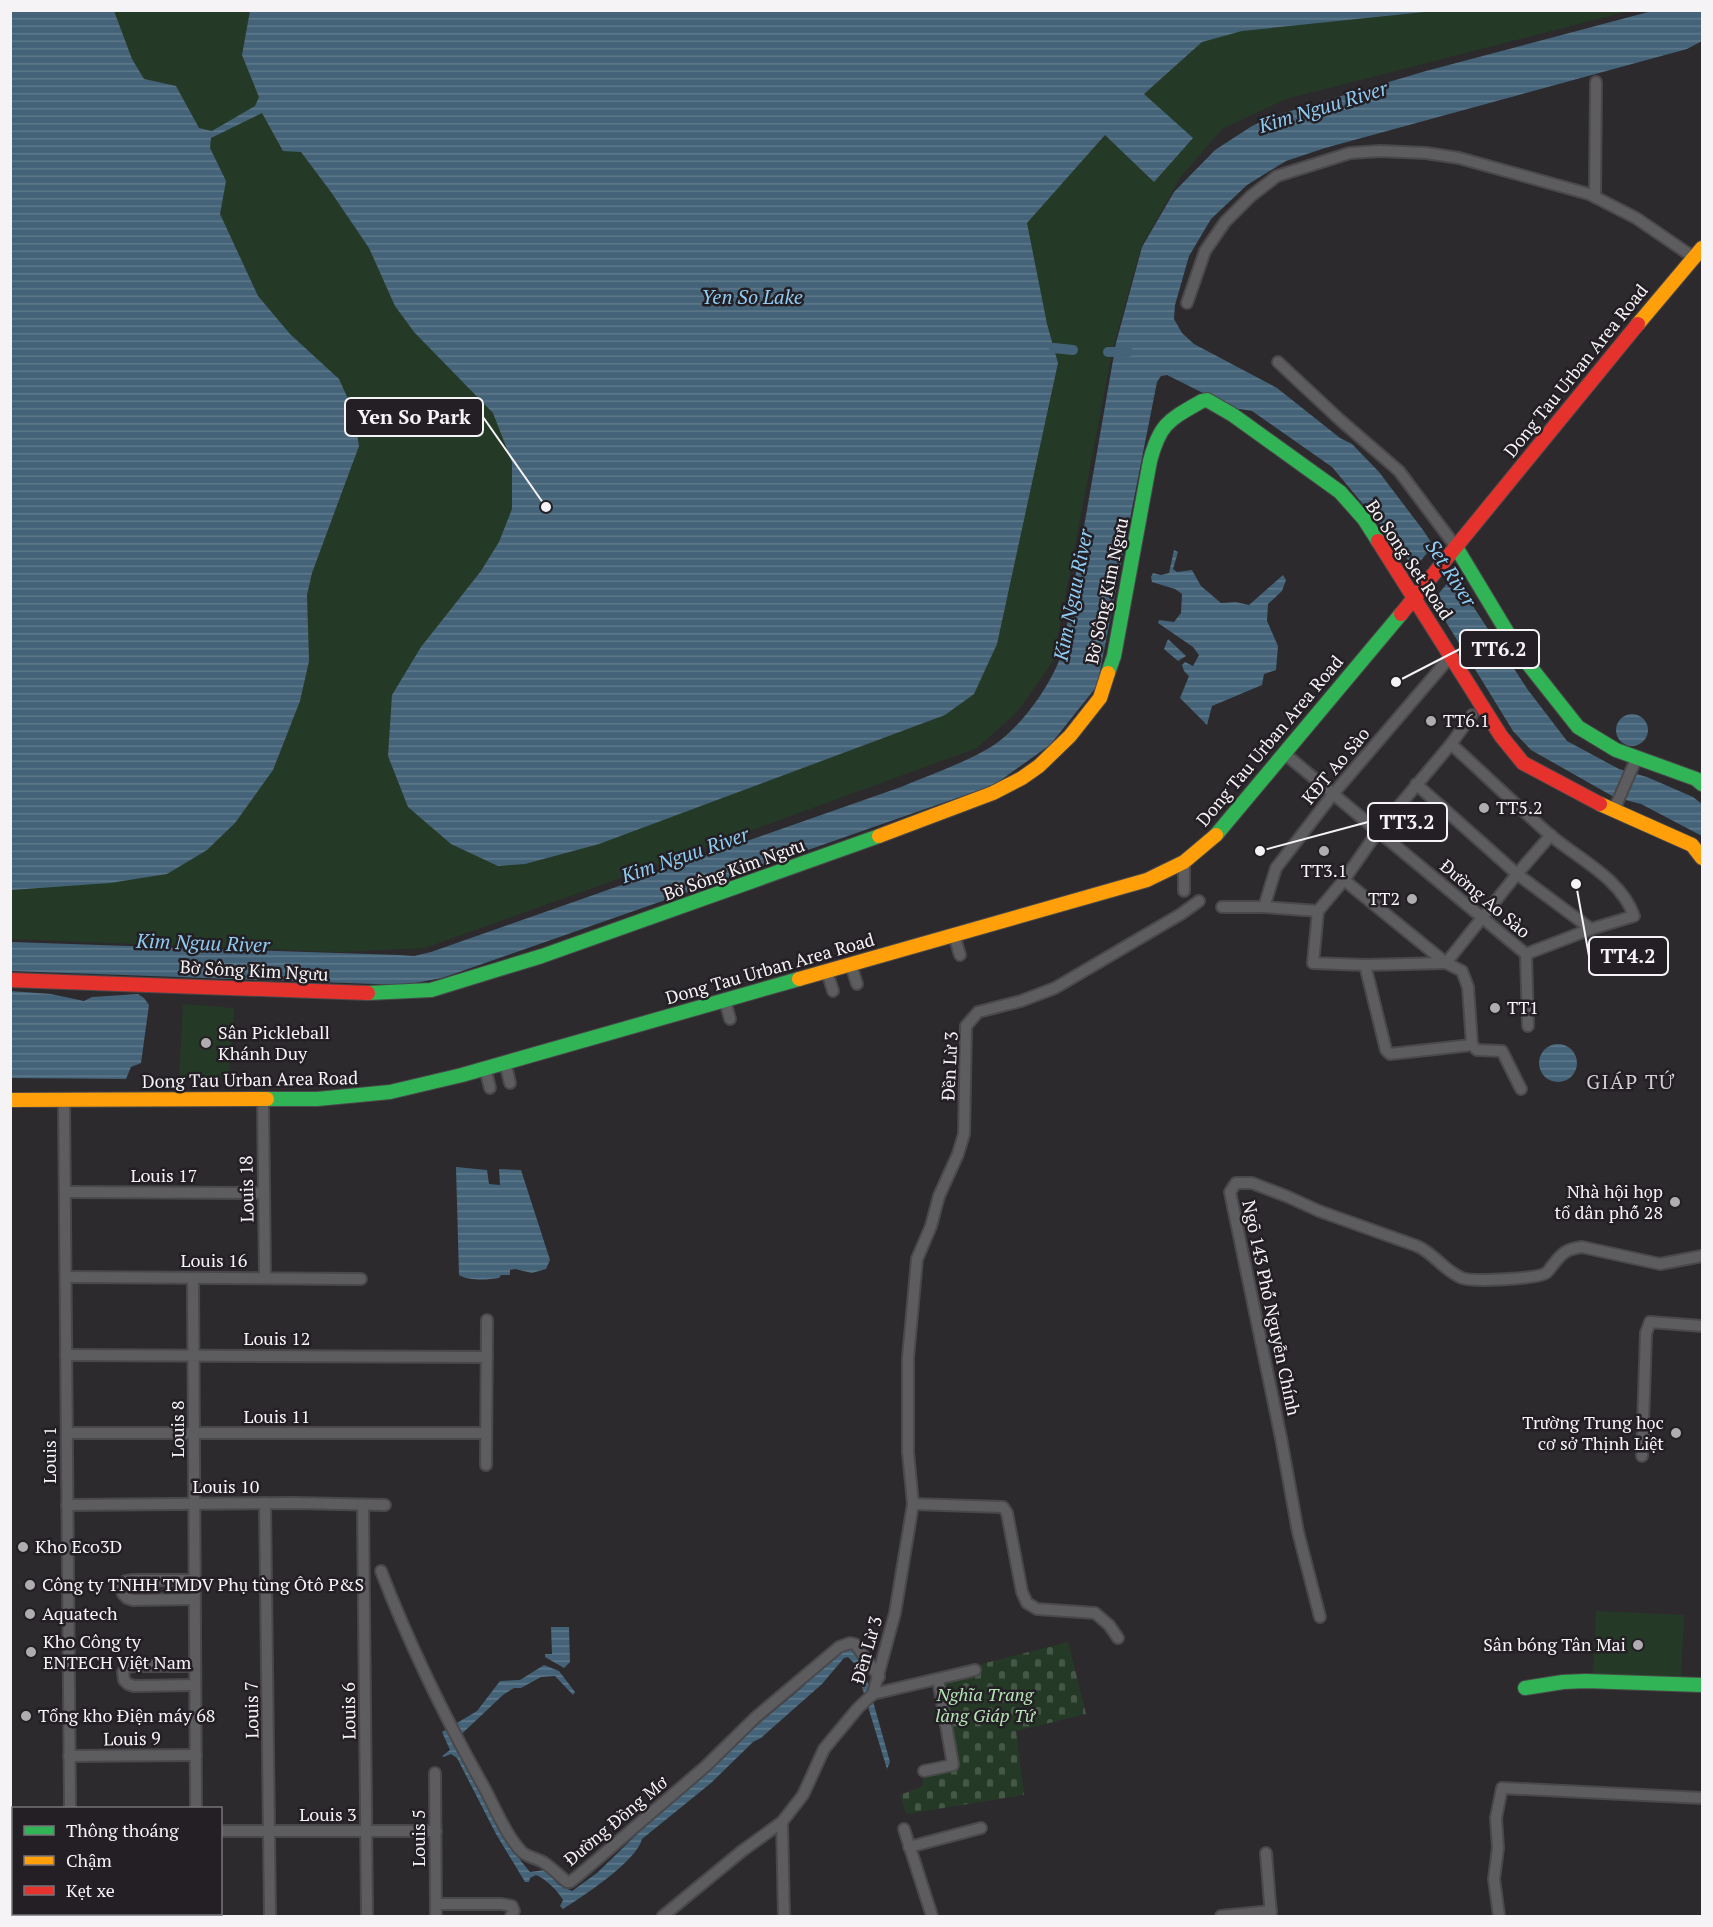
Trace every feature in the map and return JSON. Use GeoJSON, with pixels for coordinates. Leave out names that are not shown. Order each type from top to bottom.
{"type":"FeatureCollection","features":[{"type":"Feature","properties":{"kind":"street"},"geometry":{"type":"LineString","coordinates":[[1595,196],[1596,82]]}},
{"type":"Feature","properties":{"kind":"street"},"geometry":{"type":"LineString","coordinates":[[1187,303],[1205,251],[1225,222],[1251,196],[1276,176],[1350,153],[1397,151],[1459,158],[1530,176],[1595,196],[1699,256]]}},
{"type":"Feature","properties":{"kind":"street","name":"Dong Tau Urban Area Road"},"geometry":{"type":"LineString","coordinates":[[10,1100],[316,1100],[390,1092],[725,1001],[1147,880],[1184,862],[1216,835],[1285,754],[1446,557],[1699,256]]}},
{"type":"Feature","properties":{"kind":"street"},"geometry":{"type":"LineString","coordinates":[[1278,362],[1399,471],[1456,547],[1521,655],[1578,727],[1635,763],[1699,782]]}},
{"type":"Feature","properties":{"kind":"street","name":"Bo Song Set Road"},"geometry":{"type":"LineString","coordinates":[[1207,400],[1233,415],[1340,492],[1364,519],[1416,594],[1451,656],[1501,736],[1523,763],[1568,789],[1616,805],[1683,840],[1692,845],[1702,858]]}},
{"type":"Feature","properties":{"kind":"street","name":"Bờ Sông Kim Ngưu"},"geometry":{"type":"LineString","coordinates":[[10,980],[347,993],[430,990],[542,956],[760,880],[948,811],[1009,786],[1039,766],[1070,736],[1100,698],[1114,656],[1150,461],[1159,434],[1161,429],[1177,416],[1207,400]]}},
{"type":"Feature","properties":{"kind":"street","name":"KĐT Ao Sào"},"geometry":{"type":"LineString","coordinates":[[1264,907],[1276,868],[1333,794],[1451,656]]}},
{"type":"Feature","properties":{"kind":"street"},"geometry":{"type":"LineString","coordinates":[[1446,963],[1365,965],[1313,963],[1318,911],[1344,880],[1378,831],[1472,715]]}},
{"type":"Feature","properties":{"kind":"street"},"geometry":{"type":"LineString","coordinates":[[1450,744],[1551,836],[1618,887],[1629,901],[1634,916],[1591,928],[1526,954],[1528,1026]]}},
{"type":"Feature","properties":{"kind":"street","name":"Đường Ao Sào"},"geometry":{"type":"LineString","coordinates":[[1285,754],[1526,954]]}},
{"type":"Feature","properties":{"kind":"street"},"geometry":{"type":"LineString","coordinates":[[1616,805],[1635,763]]}},
{"type":"Feature","properties":{"kind":"street"},"geometry":{"type":"LineString","coordinates":[[1416,784],[1517,874],[1591,928]]}},
{"type":"Feature","properties":{"kind":"street"},"geometry":{"type":"LineString","coordinates":[[1446,963],[1517,874],[1551,836]]}},
{"type":"Feature","properties":{"kind":"street"},"geometry":{"type":"LineString","coordinates":[[1184,862],[1184,891]]}},
{"type":"Feature","properties":{"kind":"street"},"geometry":{"type":"LineString","coordinates":[[1344,880],[1446,963],[1462,971],[1468,987],[1472,1045],[1477,1050],[1502,1051],[1521,1089]]}},
{"type":"Feature","properties":{"kind":"street","name":"Đền Lừ 3"},"geometry":{"type":"LineString","coordinates":[[663,1917],[742,1851],[782,1822],[803,1795],[824,1749],[873,1694],[879,1677],[895,1613],[914,1504],[908,1452],[908,1358],[917,1259],[964,1134],[966,1026],[978,1012],[1021,1001],[1055,988],[1181,914],[1199,901]]}},
{"type":"Feature","properties":{"kind":"street"},"geometry":{"type":"LineString","coordinates":[[1222,907],[1318,911]]}},
{"type":"Feature","properties":{"kind":"street"},"geometry":{"type":"LineString","coordinates":[[954,935],[960,956]]}},
{"type":"Feature","properties":{"kind":"street"},"geometry":{"type":"LineString","coordinates":[[851,965],[857,984]]}},
{"type":"Feature","properties":{"kind":"street"},"geometry":{"type":"LineString","coordinates":[[1365,965],[1386,1050],[1390,1054],[1472,1045]]}},
{"type":"Feature","properties":{"kind":"street"},"geometry":{"type":"LineString","coordinates":[[827,972],[833,991]]}},
{"type":"Feature","properties":{"kind":"street"},"geometry":{"type":"LineString","coordinates":[[725,1001],[730,1019]]}},
{"type":"Feature","properties":{"kind":"street"},"geometry":{"type":"LineString","coordinates":[[505,1062],[510,1083]]}},
{"type":"Feature","properties":{"kind":"street"},"geometry":{"type":"LineString","coordinates":[[485,1068],[490,1088]]}},
{"type":"Feature","properties":{"kind":"street","name":"Louis 18"},"geometry":{"type":"LineString","coordinates":[[263,1100],[265,1278]]}},
{"type":"Feature","properties":{"kind":"street","name":"Louis 1"},"geometry":{"type":"LineString","coordinates":[[64,1101],[70,1807]]}},
{"type":"Feature","properties":{"kind":"street","name":"Ngõ 143 Phố Nguyễn Chính"},"geometry":{"type":"LineString","coordinates":[[1320,1617],[1298,1532],[1230,1192],[1236,1183],[1252,1183],[1319,1211],[1417,1246],[1462,1278],[1477,1280],[1526,1278],[1546,1273],[1569,1248],[1582,1247],[1659,1264],[1702,1256]]}},
{"type":"Feature","properties":{"kind":"street","name":"Louis 17"},"geometry":{"type":"LineString","coordinates":[[65,1192],[264,1193]]}},
{"type":"Feature","properties":{"kind":"street","name":"Louis 16"},"geometry":{"type":"LineString","coordinates":[[66,1277],[361,1279]]}},
{"type":"Feature","properties":{"kind":"street","name":"Louis 8"},"geometry":{"type":"LineString","coordinates":[[193,1278],[196,1807]]}},
{"type":"Feature","properties":{"kind":"street"},"geometry":{"type":"LineString","coordinates":[[486,1465],[487,1320]]}},
{"type":"Feature","properties":{"kind":"street"},"geometry":{"type":"LineString","coordinates":[[1642,1456],[1646,1333],[1650,1322],[1702,1326]]}},
{"type":"Feature","properties":{"kind":"street","name":"Louis 12"},"geometry":{"type":"LineString","coordinates":[[66,1355],[487,1357]]}},
{"type":"Feature","properties":{"kind":"street","name":"Louis 11"},"geometry":{"type":"LineString","coordinates":[[67,1433],[486,1433]]}},
{"type":"Feature","properties":{"kind":"street","name":"Louis 10"},"geometry":{"type":"LineString","coordinates":[[67,1505],[265,1503],[386,1505]]}},
{"type":"Feature","properties":{"kind":"street","name":"Louis 7"},"geometry":{"type":"LineString","coordinates":[[265,1503],[270,1917]]}},
{"type":"Feature","properties":{"kind":"street"},"geometry":{"type":"LineString","coordinates":[[914,1504],[1003,1507],[1007,1513],[1022,1592],[1027,1603],[1037,1609],[1095,1613],[1109,1625],[1118,1638]]}},
{"type":"Feature","properties":{"kind":"street","name":"Louis 6"},"geometry":{"type":"LineString","coordinates":[[363,1505],[367,1917]]}},
{"type":"Feature","properties":{"kind":"street","name":"Đường Đồng Mơ"},"geometry":{"type":"LineString","coordinates":[[381,1571],[407,1637],[454,1733],[507,1829],[520,1850],[528,1857],[537,1858],[548,1864],[570,1882],[706,1766],[756,1717],[839,1647],[850,1642],[855,1644],[879,1677]]}},
{"type":"Feature","properties":{"kind":"street"},"geometry":{"type":"LineString","coordinates":[[194,1580],[133,1580],[126,1581],[122,1586],[123,1594],[134,1600],[194,1599]]}},
{"type":"Feature","properties":{"kind":"street"},"geometry":{"type":"LineString","coordinates":[[195,1666],[134,1666],[127,1667],[123,1672],[124,1680],[134,1686],[195,1685]]}},
{"type":"Feature","properties":{"kind":"street"},"geometry":{"type":"LineString","coordinates":[[873,1694],[975,1670]]}},
{"type":"Feature","properties":{"kind":"street"},"geometry":{"type":"LineString","coordinates":[[924,1771],[953,1765],[938,1679]]}},
{"type":"Feature","properties":{"kind":"street"},"geometry":{"type":"LineString","coordinates":[[1525,1689],[1563,1682],[1586,1681],[1702,1685]]}},
{"type":"Feature","properties":{"kind":"street","name":"Louis 9"},"geometry":{"type":"LineString","coordinates":[[69,1756],[196,1755]]}},
{"type":"Feature","properties":{"kind":"street","name":"Louis 5"},"geometry":{"type":"LineString","coordinates":[[435,1773],[436,1917]]}},
{"type":"Feature","properties":{"kind":"street"},"geometry":{"type":"LineString","coordinates":[[1499,1917],[1494,1880],[1498,1848],[1496,1818],[1502,1788],[1702,1798]]}},
{"type":"Feature","properties":{"kind":"street"},"geometry":{"type":"LineString","coordinates":[[782,1822],[784,1917]]}},
{"type":"Feature","properties":{"kind":"street"},"geometry":{"type":"LineString","coordinates":[[909,1847],[981,1828]]}},
{"type":"Feature","properties":{"kind":"street"},"geometry":{"type":"LineString","coordinates":[[904,1829],[932,1917]]}},
{"type":"Feature","properties":{"kind":"street","name":"Louis 3"},"geometry":{"type":"LineString","coordinates":[[222,1831],[436,1831]]}},
{"type":"Feature","properties":{"kind":"street"},"geometry":{"type":"LineString","coordinates":[[1221,1917],[1271,1914],[1266,1853]]}},
{"type":"Feature","properties":{"kind":"street"},"geometry":{"type":"LineString","coordinates":[[436,1904],[502,1904],[512,1906],[514,1911],[511,1917]]}},
{"type":"Feature","properties":{"kind":"green space","name":"Yen So Lake"},"geometry":{"type":"Polygon","coordinates":[[[11,11],[1629,11],[1286,99],[1222,129],[1180,178],[1141,247],[1112,352],[1053,661],[1018,711],[977,748],[425,948],[340,952],[11,939],[11,11]]]}},
{"type":"Feature","properties":{"kind":"green space","name":"Sân Pickleball Khánh Duy"},"geometry":{"type":"Polygon","coordinates":[[[183,1004],[234,1008],[229,1078],[179,1078],[183,1004]]]}},
{"type":"Feature","properties":{"kind":"green space","name":"Sân bóng Tân Mai"},"geometry":{"type":"Polygon","coordinates":[[[1596,1611],[1684,1615],[1681,1679],[1593,1675],[1596,1611]]]}},
{"type":"Feature","properties":{"kind":"green space","name":"Nghĩa Trang làng Giáp Tứ"},"geometry":{"type":"Polygon","coordinates":[[[1068,1642],[1086,1714],[1016,1731],[1024,1795],[906,1814],[900,1795],[923,1786],[923,1773],[953,1766],[938,1675],[1068,1642]]]}},
{"type":"Feature","properties":{"kind":"water","name":"Yen So Lake"},"geometry":{"type":"Polygon","coordinates":[[[10,11],[114,11],[132,59],[144,79],[176,86],[199,128],[212,131],[255,106],[259,97],[242,55],[250,11],[1434,11],[1242,31],[1202,42],[1144,94],[1193,138],[1154,182],[1105,135],[1027,223],[1047,324],[1058,363],[997,644],[974,694],[945,715],[599,844],[525,864],[498,866],[451,844],[408,807],[388,756],[392,695],[421,647],[481,571],[499,542],[512,509],[512,462],[493,413],[414,332],[395,306],[369,248],[331,192],[301,152],[283,151],[262,113],[211,138],[210,148],[226,181],[220,214],[258,296],[290,334],[339,379],[353,410],[359,446],[312,573],[307,595],[309,661],[300,701],[273,770],[235,823],[207,850],[167,874],[110,883],[11,890],[10,11]]]}},
{"type":"Feature","properties":{"kind":"water"},"geometry":{"type":"Polygon","coordinates":[[[1652,11],[1702,11],[1702,41],[1687,49],[1325,148],[1286,161],[1247,185],[1211,219],[1189,256],[1175,305],[1174,319],[1182,333],[1194,344],[1277,388],[1340,438],[1352,444],[1379,472],[1423,530],[1528,690],[1567,741],[1619,769],[1647,777],[1693,797],[1702,804],[1702,836],[1641,804],[1614,797],[1531,750],[1513,731],[1403,552],[1332,467],[1252,411],[1233,408],[1167,375],[1161,376],[1157,382],[1097,686],[1050,745],[994,785],[442,978],[404,985],[11,971],[11,942],[414,956],[901,787],[960,763],[994,745],[1015,727],[1034,704],[1051,678],[1062,653],[1116,343],[1142,247],[1174,192],[1215,150],[1252,126],[1277,115],[1426,71],[1652,11]]]}},
{"type":"Feature","properties":{"kind":"water"},"geometry":{"type":"Polygon","coordinates":[[[1174,550],[1178,552],[1173,569],[1177,572],[1192,570],[1201,586],[1221,603],[1236,602],[1249,605],[1283,575],[1286,580],[1282,591],[1268,604],[1267,621],[1278,646],[1276,670],[1264,674],[1262,685],[1212,706],[1207,725],[1180,698],[1189,676],[1182,665],[1185,662],[1193,666],[1199,655],[1193,647],[1158,623],[1159,620],[1174,622],[1181,613],[1182,594],[1175,589],[1152,582],[1151,577],[1153,573],[1161,575],[1169,573],[1174,550]]]}},
{"type":"Feature","properties":{"kind":"water"},"geometry":{"type":"Polygon","coordinates":[[[1168,639],[1186,656],[1178,661],[1164,649],[1168,639]]]}},
{"type":"Feature","properties":{"kind":"water"},"geometry":{"type":"Polygon","coordinates":[[[1632,714],[1644,718],[1648,730],[1644,742],[1632,746],[1620,742],[1616,730],[1620,718],[1632,714]]]}},
{"type":"Feature","properties":{"kind":"water"},"geometry":{"type":"Polygon","coordinates":[[[10,991],[51,994],[84,1001],[92,997],[138,994],[149,1005],[141,1063],[131,1067],[126,1079],[11,1078],[10,991]]]}},
{"type":"Feature","properties":{"kind":"water"},"geometry":{"type":"Polygon","coordinates":[[[1558,1044],[1571,1050],[1577,1063],[1571,1076],[1558,1082],[1545,1076],[1539,1063],[1545,1050],[1558,1044]]]}},
{"type":"Feature","properties":{"kind":"water"},"geometry":{"type":"Polygon","coordinates":[[[456,1167],[487,1170],[489,1184],[500,1185],[499,1169],[521,1170],[550,1260],[546,1269],[532,1273],[515,1269],[510,1270],[510,1275],[489,1279],[473,1279],[459,1275],[456,1167]]]}},
{"type":"Feature","properties":{"kind":"water"},"geometry":{"type":"Polygon","coordinates":[[[551,1627],[569,1627],[570,1662],[564,1668],[545,1657],[545,1654],[552,1654],[551,1627]]]}},
{"type":"Feature","properties":{"kind":"water"},"geometry":{"type":"Polygon","coordinates":[[[853,1649],[860,1655],[890,1762],[887,1769],[855,1664],[848,1657],[844,1658],[822,1684],[761,1738],[753,1742],[711,1783],[642,1839],[638,1848],[620,1868],[563,1909],[560,1906],[563,1900],[544,1880],[536,1875],[530,1878],[529,1882],[525,1882],[496,1834],[457,1758],[451,1754],[442,1756],[450,1750],[442,1732],[477,1711],[500,1681],[520,1680],[544,1665],[559,1671],[575,1692],[573,1695],[555,1676],[541,1677],[503,1695],[452,1743],[521,1861],[530,1872],[545,1870],[559,1885],[572,1891],[597,1873],[667,1805],[706,1774],[731,1747],[798,1691],[841,1651],[853,1649]]]}},
{"type":"Feature","properties":{"kind":"water"},"geometry":{"type":"Polygon","coordinates":[[[10,1842],[12,1842],[12,1915],[57,1916],[11,1916],[10,1842]]]}},
{"type":"Feature","properties":{"kind":"pier"},"geometry":{"type":"Polygon","coordinates":[[[1434,545],[1455,574],[1430,604],[1411,572],[1434,545]]]}},
{"type":"Feature","properties":{"kind":"waterway"},"geometry":{"type":"LineString","coordinates":[[1054,348],[1073,350]]}},
{"type":"Feature","properties":{"kind":"waterway"},"geometry":{"type":"LineString","coordinates":[[1108,352],[1128,352]]}},
{"type":"Feature","properties":{"kind":"traffic: fast"},"geometry":{"type":"LineString","coordinates":[[1108,673],[1114,656],[1154,448],[1167,424],[1202,401],[1207,400],[1233,415],[1340,492],[1364,519],[1378,541]]}},
{"type":"Feature","properties":{"kind":"traffic: fast"},"geometry":{"type":"LineString","coordinates":[[1456,547],[1521,655],[1578,727],[1616,750],[1696,779],[1702,784]]}},
{"type":"Feature","properties":{"kind":"traffic: fast"},"geometry":{"type":"LineString","coordinates":[[1216,835],[1401,614]]}},
{"type":"Feature","properties":{"kind":"traffic: fast"},"geometry":{"type":"LineString","coordinates":[[368,993],[431,990],[542,956],[879,836]]}},
{"type":"Feature","properties":{"kind":"traffic: fast"},"geometry":{"type":"LineString","coordinates":[[267,1099],[317,1099],[390,1092],[462,1075],[799,979]]}},
{"type":"Feature","properties":{"kind":"traffic: fast"},"geometry":{"type":"LineString","coordinates":[[1525,1688],[1586,1681],[1702,1685]]}},
{"type":"Feature","properties":{"kind":"traffic: slow"},"geometry":{"type":"LineString","coordinates":[[1638,324],[1702,248]]}},
{"type":"Feature","properties":{"kind":"traffic: slow"},"geometry":{"type":"LineString","coordinates":[[879,836],[993,793],[1039,766],[1070,736],[1100,698],[1108,673]]}},
{"type":"Feature","properties":{"kind":"traffic: slow"},"geometry":{"type":"LineString","coordinates":[[1600,804],[1692,845],[1702,858]]}},
{"type":"Feature","properties":{"kind":"traffic: slow"},"geometry":{"type":"LineString","coordinates":[[799,979],[1147,880],[1184,862],[1216,835]]}},
{"type":"Feature","properties":{"kind":"traffic: slow"},"geometry":{"type":"LineString","coordinates":[[10,1100],[267,1099]]}},
{"type":"Feature","properties":{"kind":"traffic: jam"},"geometry":{"type":"LineString","coordinates":[[1401,614],[1638,324]]}},
{"type":"Feature","properties":{"kind":"traffic: jam"},"geometry":{"type":"LineString","coordinates":[[1378,541],[1501,736],[1523,763],[1600,804]]}},
{"type":"Feature","properties":{"kind":"traffic: jam"},"geometry":{"type":"LineString","coordinates":[[10,980],[368,993]]}},
{"type":"Feature","properties":{"kind":"place","name":"Yen So Park"},"geometry":{"type":"Point","coordinates":[546,507]}},
{"type":"Feature","properties":{"kind":"place","name":"TT6.2"},"geometry":{"type":"Point","coordinates":[1396,682]}},
{"type":"Feature","properties":{"kind":"place","name":"TT6.1"},"geometry":{"type":"Point","coordinates":[1431,721]}},
{"type":"Feature","properties":{"kind":"place","name":"TT5.2"},"geometry":{"type":"Point","coordinates":[1484,808]}},
{"type":"Feature","properties":{"kind":"place","name":"TT3.2"},"geometry":{"type":"Point","coordinates":[1260,851]}},
{"type":"Feature","properties":{"kind":"place","name":"TT3.1"},"geometry":{"type":"Point","coordinates":[1324,851]}},
{"type":"Feature","properties":{"kind":"place","name":"TT4.2"},"geometry":{"type":"Point","coordinates":[1576,884]}},
{"type":"Feature","properties":{"kind":"place","name":"TT2"},"geometry":{"type":"Point","coordinates":[1412,899]}},
{"type":"Feature","properties":{"kind":"place","name":"TT1"},"geometry":{"type":"Point","coordinates":[1495,1008]}},
{"type":"Feature","properties":{"kind":"place","name":"Sân Pickleball Khánh Duy"},"geometry":{"type":"Point","coordinates":[206,1043]}},
{"type":"Feature","properties":{"kind":"place","name":"Nhà hội họp tổ dân phố 28"},"geometry":{"type":"Point","coordinates":[1675,1202]}},
{"type":"Feature","properties":{"kind":"place","name":"Trường Trung học cơ sở Thịnh Liệt"},"geometry":{"type":"Point","coordinates":[1676,1433]}},
{"type":"Feature","properties":{"kind":"place","name":"Kho Eco3D"},"geometry":{"type":"Point","coordinates":[23,1547]}},
{"type":"Feature","properties":{"kind":"place","name":"Công ty TNHH TMDV Phụ tùng Ôtô P&S"},"geometry":{"type":"Point","coordinates":[30,1585]}},
{"type":"Feature","properties":{"kind":"place","name":"Aquatech"},"geometry":{"type":"Point","coordinates":[30,1614]}},
{"type":"Feature","properties":{"kind":"place","name":"Sân bóng Tân Mai"},"geometry":{"type":"Point","coordinates":[1638,1645]}},
{"type":"Feature","properties":{"kind":"place","name":"Kho Công ty ENTECH Việt Nam"},"geometry":{"type":"Point","coordinates":[31,1652]}},
{"type":"Feature","properties":{"kind":"place","name":"Tổng kho Điện máy 68"},"geometry":{"type":"Point","coordinates":[26,1716]}},
{"type":"Feature","properties":{"kind":"district","name":"GIÁP TỨ"},"geometry":{"type":"Point","coordinates":[1631,1082]}},
{"type":"Feature","properties":{"kind":"water label","name":"Kim Nguu River"},"geometry":{"type":"Point","coordinates":[1323,107]}},
{"type":"Feature","properties":{"kind":"water label","name":"Set River"},"geometry":{"type":"Point","coordinates":[1451,573]}},
{"type":"Feature","properties":{"kind":"water label","name":"Kim Nguu River"},"geometry":{"type":"Point","coordinates":[1073,595]}},
{"type":"Feature","properties":{"kind":"water label","name":"Kim Nguu River"},"geometry":{"type":"Point","coordinates":[685,855]}},
{"type":"Feature","properties":{"kind":"water label","name":"Kim Nguu River"},"geometry":{"type":"Point","coordinates":[203,943]}}]}
